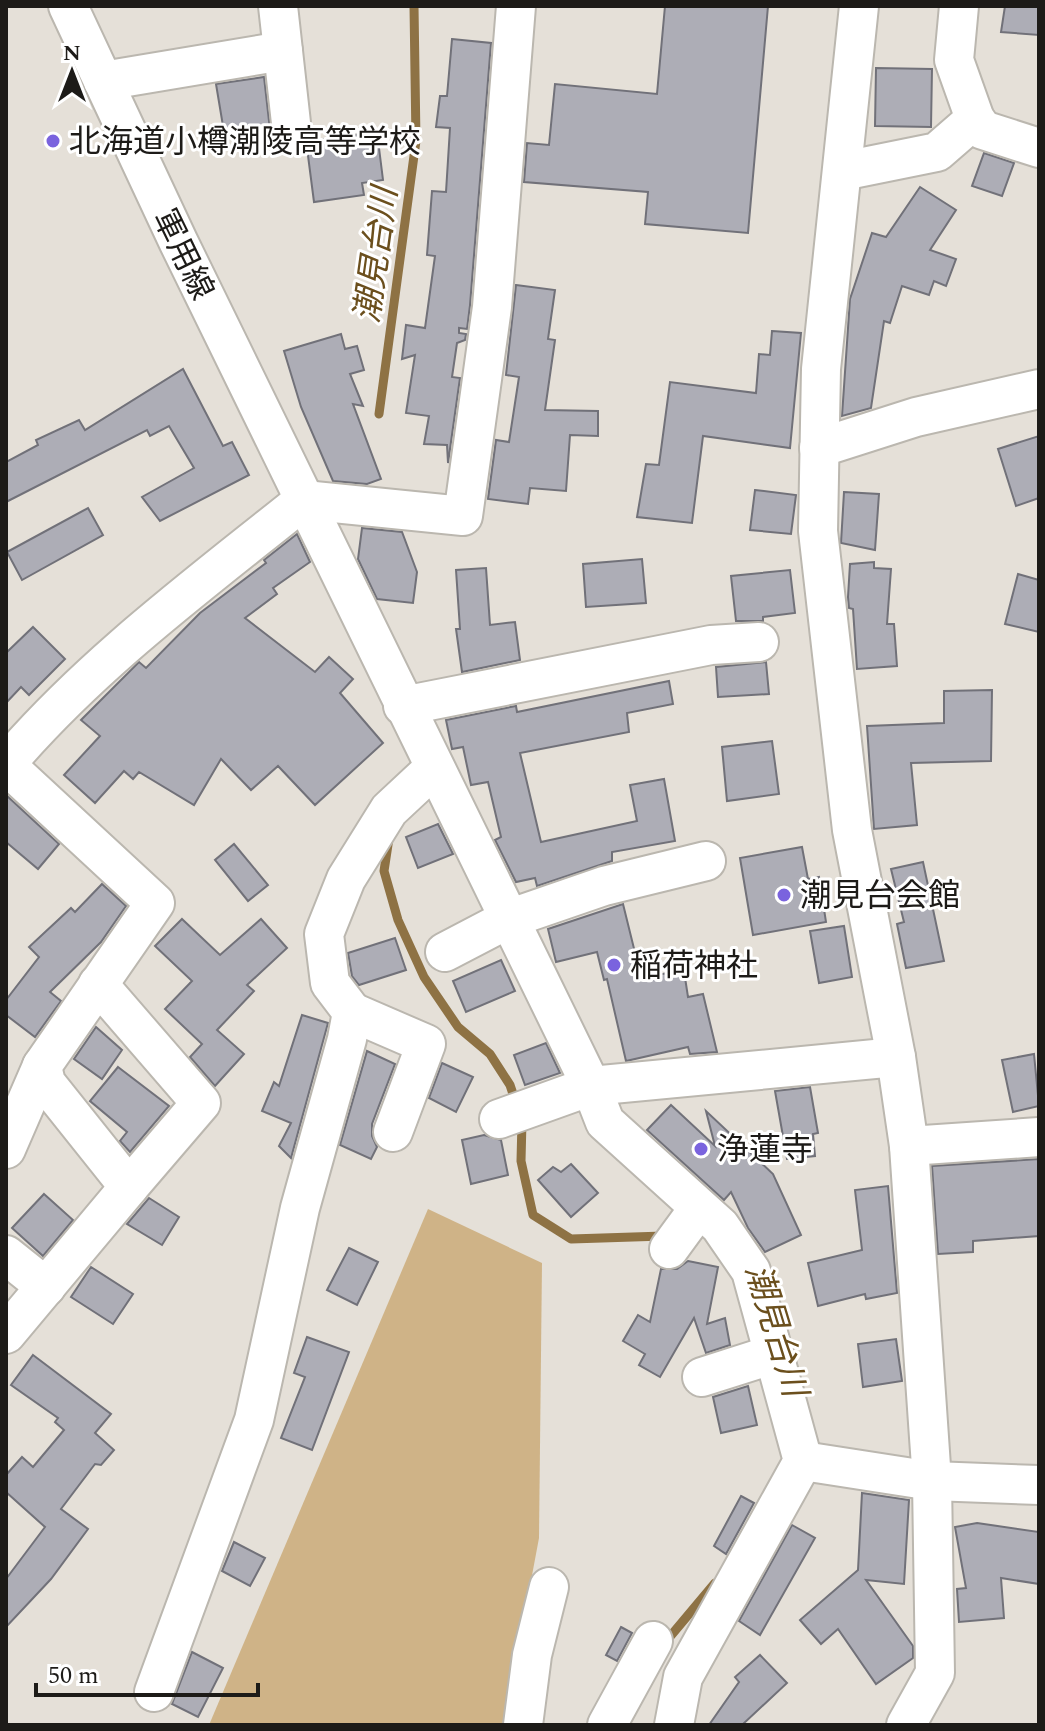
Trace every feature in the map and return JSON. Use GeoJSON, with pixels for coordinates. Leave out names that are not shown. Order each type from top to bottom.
{"type":"FeatureCollection","features":[{"type":"Feature","properties":{"kind":"street","name":"軍用線"},"geometry":{"type":"LineString","coordinates":[[68,6],[403,706],[591,1086],[605,1122],[700,1238],[751,1271],[766,1357],[803,1461]]}},
{"type":"Feature","properties":{"kind":"street"},"geometry":{"type":"LineString","coordinates":[[278,6],[292,132]]}},
{"type":"Feature","properties":{"kind":"street"},"geometry":{"type":"LineString","coordinates":[[6,1149],[42,1066],[155,903],[6,764],[31,733],[88,680],[304,500],[463,516],[492,307],[516,6]]}},
{"type":"Feature","properties":{"kind":"street"},"geometry":{"type":"LineString","coordinates":[[859,6],[821,369],[818,531],[852,830],[896,1057],[909,1146],[932,1481],[935,1673],[904,1723]]}},
{"type":"Feature","properties":{"kind":"street"},"geometry":{"type":"LineString","coordinates":[[959,6],[954,60],[975,119],[983,130],[1039,148]]}},
{"type":"Feature","properties":{"kind":"street"},"geometry":{"type":"LineString","coordinates":[[103,81],[283,51]]}},
{"type":"Feature","properties":{"kind":"street"},"geometry":{"type":"LineString","coordinates":[[843,171],[937,152],[975,119]]}},
{"type":"Feature","properties":{"kind":"street"},"geometry":{"type":"LineString","coordinates":[[819,448],[916,417],[1039,389]]}},
{"type":"Feature","properties":{"kind":"street"},"geometry":{"type":"LineString","coordinates":[[403,706],[711,645],[759,642]]}},
{"type":"Feature","properties":{"kind":"street"},"geometry":{"type":"LineString","coordinates":[[393,1132],[426,1044],[352,1012],[330,983],[324,934],[346,879],[389,810],[434,768]]}},
{"type":"Feature","properties":{"kind":"street"},"geometry":{"type":"LineString","coordinates":[[445,952],[508,919],[604,886],[706,861]]}},
{"type":"Feature","properties":{"kind":"street"},"geometry":{"type":"LineString","coordinates":[[6,1334],[201,1103],[98,984]]}},
{"type":"Feature","properties":{"kind":"street"},"geometry":{"type":"LineString","coordinates":[[154,1692],[254,1420],[300,1208],[352,1012]]}},
{"type":"Feature","properties":{"kind":"street"},"geometry":{"type":"LineString","coordinates":[[513,1114],[591,1086],[896,1057]]}},
{"type":"Feature","properties":{"kind":"street"},"geometry":{"type":"LineString","coordinates":[[42,1066],[46,1083],[129,1187]]}},
{"type":"Feature","properties":{"kind":"street"},"geometry":{"type":"LineString","coordinates":[[909,1146],[1039,1137]]}},
{"type":"Feature","properties":{"kind":"street"},"geometry":{"type":"LineString","coordinates":[[6,1255],[46,1287]]}},
{"type":"Feature","properties":{"kind":"street"},"geometry":{"type":"LineString","coordinates":[[702,1377],[766,1357]]}},
{"type":"Feature","properties":{"kind":"street"},"geometry":{"type":"LineString","coordinates":[[607,1725],[652,1670],[803,1461],[932,1481],[1039,1485]]}},
{"type":"Feature","properties":{"kind":"street"},"geometry":{"type":"LineString","coordinates":[[523,1725],[532,1655],[549,1587]]}},
{"type":"Feature","properties":{"kind":"street"},"geometry":{"type":"LineString","coordinates":[[652,1670],[674,1725]]}},
{"type":"Feature","properties":{"kind":"shaded area"},"geometry":{"type":"Polygon","coordinates":[[[428,1209],[542,1263],[539,1538],[504,1725],[209,1725],[428,1209]]]}},
{"type":"Feature","properties":{"kind":"building"},"geometry":{"type":"Polygon","coordinates":[[[665,6],[768,6],[748,233],[645,224],[648,192],[524,182],[527,143],[549,145],[555,84],[657,94],[665,6]]]}},
{"type":"Feature","properties":{"kind":"building"},"geometry":{"type":"Polygon","coordinates":[[[1005,6],[1039,6],[1039,35],[1001,32],[1005,6]]]}},
{"type":"Feature","properties":{"kind":"building"},"geometry":{"type":"Polygon","coordinates":[[[452,39],[491,43],[470,305],[467,329],[459,328],[459,333],[466,334],[465,340],[457,343],[452,377],[460,378],[448,463],[447,445],[424,444],[429,416],[406,413],[415,355],[402,359],[406,325],[425,328],[435,256],[427,255],[432,191],[446,192],[450,128],[436,127],[440,96],[447,96],[452,39]]]}},
{"type":"Feature","properties":{"kind":"building"},"geometry":{"type":"Polygon","coordinates":[[[876,68],[932,69],[931,127],[875,126],[876,68]]]}},
{"type":"Feature","properties":{"kind":"building"},"geometry":{"type":"Polygon","coordinates":[[[264,77],[270,130],[225,138],[216,84],[264,77]]]}},
{"type":"Feature","properties":{"kind":"building"},"geometry":{"type":"Polygon","coordinates":[[[377,132],[383,180],[362,183],[364,195],[314,202],[307,148],[312,141],[377,132]]]}},
{"type":"Feature","properties":{"kind":"building"},"geometry":{"type":"Polygon","coordinates":[[[984,153],[1014,163],[1002,196],[972,186],[984,153]]]}},
{"type":"Feature","properties":{"kind":"building"},"geometry":{"type":"Polygon","coordinates":[[[920,187],[956,210],[930,250],[956,259],[946,286],[934,281],[929,295],[902,286],[890,323],[884,321],[871,408],[842,416],[850,299],[872,233],[886,237],[920,187]]]}},
{"type":"Feature","properties":{"kind":"building"},"geometry":{"type":"Polygon","coordinates":[[[516,285],[555,290],[548,339],[555,340],[545,410],[598,411],[598,436],[570,435],[566,491],[530,488],[528,504],[488,499],[496,440],[509,442],[519,377],[506,375],[516,285]]]}},
{"type":"Feature","properties":{"kind":"building"},"geometry":{"type":"Polygon","coordinates":[[[772,331],[801,333],[790,448],[703,436],[692,523],[637,517],[646,464],[659,465],[670,382],[756,393],[759,354],[770,355],[772,331]]]}},
{"type":"Feature","properties":{"kind":"building"},"geometry":{"type":"Polygon","coordinates":[[[341,334],[345,349],[357,346],[364,370],[350,374],[363,406],[353,404],[381,479],[367,484],[333,481],[301,407],[284,351],[341,334]]]}},
{"type":"Feature","properties":{"kind":"building"},"geometry":{"type":"Polygon","coordinates":[[[183,369],[223,446],[232,442],[249,475],[160,521],[142,497],[194,468],[169,426],[150,436],[147,430],[6,502],[6,462],[38,445],[36,440],[79,420],[85,430],[183,369]]]}},
{"type":"Feature","properties":{"kind":"building"},"geometry":{"type":"Polygon","coordinates":[[[1039,436],[1039,498],[1016,506],[998,449],[1039,436]]]}},
{"type":"Feature","properties":{"kind":"building"},"geometry":{"type":"Polygon","coordinates":[[[755,490],[796,495],[791,534],[750,530],[755,490]]]}},
{"type":"Feature","properties":{"kind":"building"},"geometry":{"type":"Polygon","coordinates":[[[844,492],[879,494],[875,550],[841,543],[844,492]]]}},
{"type":"Feature","properties":{"kind":"building"},"geometry":{"type":"Polygon","coordinates":[[[88,508],[103,535],[22,580],[7,552],[88,508]]]}},
{"type":"Feature","properties":{"kind":"building"},"geometry":{"type":"Polygon","coordinates":[[[362,528],[402,532],[417,572],[413,603],[377,599],[358,559],[362,528]]]}},
{"type":"Feature","properties":{"kind":"building"},"geometry":{"type":"Polygon","coordinates":[[[297,534],[310,562],[273,588],[277,594],[245,618],[315,672],[329,657],[353,679],[340,693],[383,743],[315,805],[278,766],[251,790],[221,759],[194,805],[139,772],[133,779],[124,771],[95,803],[64,775],[100,736],[81,720],[139,662],[146,668],[200,613],[266,563],[264,560],[297,534]]]}},
{"type":"Feature","properties":{"kind":"building"},"geometry":{"type":"Polygon","coordinates":[[[642,559],[646,603],[586,607],[583,564],[642,559]]]}},
{"type":"Feature","properties":{"kind":"building"},"geometry":{"type":"Polygon","coordinates":[[[874,562],[874,568],[891,569],[887,624],[894,624],[897,666],[857,669],[853,609],[849,608],[848,597],[850,564],[874,562]]]}},
{"type":"Feature","properties":{"kind":"building"},"geometry":{"type":"Polygon","coordinates":[[[486,568],[490,625],[515,622],[520,660],[462,672],[456,629],[460,629],[456,570],[486,568]]]}},
{"type":"Feature","properties":{"kind":"building"},"geometry":{"type":"Polygon","coordinates":[[[790,570],[795,613],[763,617],[763,621],[736,621],[731,576],[790,570]]]}},
{"type":"Feature","properties":{"kind":"building"},"geometry":{"type":"Polygon","coordinates":[[[1018,574],[1039,580],[1039,632],[1005,624],[1018,574]]]}},
{"type":"Feature","properties":{"kind":"building"},"geometry":{"type":"Polygon","coordinates":[[[33,627],[65,659],[29,695],[21,687],[6,703],[6,653],[33,627]]]}},
{"type":"Feature","properties":{"kind":"building"},"geometry":{"type":"Polygon","coordinates":[[[766,662],[769,694],[718,697],[716,667],[766,662]]]}},
{"type":"Feature","properties":{"kind":"building"},"geometry":{"type":"Polygon","coordinates":[[[669,681],[673,704],[627,713],[629,732],[520,753],[541,842],[637,821],[630,785],[664,779],[675,841],[612,852],[612,861],[537,886],[535,878],[516,882],[495,840],[501,837],[488,782],[471,785],[463,747],[452,749],[446,720],[516,706],[517,712],[669,681]]]}},
{"type":"Feature","properties":{"kind":"building"},"geometry":{"type":"Polygon","coordinates":[[[992,690],[991,761],[911,763],[917,825],[874,829],[867,726],[944,723],[944,691],[992,690]]]}},
{"type":"Feature","properties":{"kind":"building"},"geometry":{"type":"Polygon","coordinates":[[[772,741],[779,794],[727,801],[722,747],[772,741]]]}},
{"type":"Feature","properties":{"kind":"building"},"geometry":{"type":"Polygon","coordinates":[[[6,795],[59,844],[38,869],[6,842],[6,795]]]}},
{"type":"Feature","properties":{"kind":"building"},"geometry":{"type":"Polygon","coordinates":[[[438,824],[453,854],[418,868],[406,837],[438,824]]]}},
{"type":"Feature","properties":{"kind":"building"},"geometry":{"type":"Polygon","coordinates":[[[234,844],[268,885],[248,901],[215,860],[234,844]]]}},
{"type":"Feature","properties":{"kind":"building","name":"潮見台会館"},"geometry":{"type":"Polygon","coordinates":[[[802,847],[808,879],[819,877],[826,922],[753,935],[740,858],[802,847]]]}},
{"type":"Feature","properties":{"kind":"building"},"geometry":{"type":"Polygon","coordinates":[[[923,862],[944,961],[906,968],[897,924],[904,922],[891,869],[923,862]]]}},
{"type":"Feature","properties":{"kind":"building"},"geometry":{"type":"Polygon","coordinates":[[[102,884],[126,906],[101,942],[50,992],[61,1001],[35,1037],[6,1015],[6,1000],[39,957],[29,947],[71,908],[75,912],[102,884]]]}},
{"type":"Feature","properties":{"kind":"building"},"geometry":{"type":"Polygon","coordinates":[[[623,904],[641,977],[684,971],[688,997],[703,994],[717,1052],[690,1054],[688,1047],[626,1061],[607,979],[604,980],[597,952],[556,962],[548,929],[623,904]]]}},
{"type":"Feature","properties":{"kind":"building"},"geometry":{"type":"Polygon","coordinates":[[[182,919],[220,955],[261,919],[287,948],[247,985],[254,991],[217,1030],[244,1054],[215,1086],[190,1057],[202,1044],[165,1009],[192,981],[155,946],[182,919]]]}},
{"type":"Feature","properties":{"kind":"building"},"geometry":{"type":"Polygon","coordinates":[[[844,926],[852,977],[819,983],[810,931],[844,926]]]}},
{"type":"Feature","properties":{"kind":"building"},"geometry":{"type":"Polygon","coordinates":[[[395,938],[406,970],[359,985],[352,976],[348,953],[395,938]]]}},
{"type":"Feature","properties":{"kind":"building"},"geometry":{"type":"Polygon","coordinates":[[[501,960],[515,991],[466,1012],[453,981],[501,960]]]}},
{"type":"Feature","properties":{"kind":"building"},"geometry":{"type":"Polygon","coordinates":[[[302,1015],[328,1023],[291,1158],[279,1146],[291,1123],[262,1111],[274,1082],[279,1086],[302,1015]]]}},
{"type":"Feature","properties":{"kind":"building"},"geometry":{"type":"Polygon","coordinates":[[[96,1027],[122,1050],[102,1079],[74,1059],[96,1027]]]}},
{"type":"Feature","properties":{"kind":"building"},"geometry":{"type":"Polygon","coordinates":[[[546,1043],[560,1073],[525,1085],[514,1055],[546,1043]]]}},
{"type":"Feature","properties":{"kind":"building"},"geometry":{"type":"Polygon","coordinates":[[[367,1051],[395,1064],[372,1124],[372,1136],[377,1147],[371,1159],[340,1145],[367,1051]]]}},
{"type":"Feature","properties":{"kind":"building"},"geometry":{"type":"Polygon","coordinates":[[[1034,1054],[1039,1106],[1013,1112],[1002,1060],[1034,1054]]]}},
{"type":"Feature","properties":{"kind":"building"},"geometry":{"type":"Polygon","coordinates":[[[442,1063],[473,1077],[456,1112],[429,1098],[442,1063]]]}},
{"type":"Feature","properties":{"kind":"building"},"geometry":{"type":"Polygon","coordinates":[[[118,1067],[169,1106],[130,1152],[120,1141],[127,1132],[90,1101],[118,1067]]]}},
{"type":"Feature","properties":{"kind":"building"},"geometry":{"type":"Polygon","coordinates":[[[810,1087],[818,1133],[813,1134],[815,1156],[787,1159],[775,1091],[810,1087]]]}},
{"type":"Feature","properties":{"kind":"building"},"geometry":{"type":"Polygon","coordinates":[[[671,1105],[715,1146],[706,1111],[773,1174],[801,1235],[765,1252],[748,1228],[731,1192],[724,1200],[647,1130],[671,1105]]]}},
{"type":"Feature","properties":{"kind":"building"},"geometry":{"type":"Polygon","coordinates":[[[484,1135],[501,1140],[508,1175],[471,1184],[462,1140],[484,1135]]]}},
{"type":"Feature","properties":{"kind":"building"},"geometry":{"type":"Polygon","coordinates":[[[1039,1159],[1039,1236],[973,1241],[973,1252],[938,1254],[932,1166],[1039,1159]]]}},
{"type":"Feature","properties":{"kind":"building"},"geometry":{"type":"Polygon","coordinates":[[[571,1164],[598,1193],[571,1217],[538,1180],[553,1167],[561,1172],[571,1164]]]}},
{"type":"Feature","properties":{"kind":"building"},"geometry":{"type":"Polygon","coordinates":[[[888,1186],[897,1293],[866,1299],[865,1294],[818,1306],[808,1263],[862,1250],[855,1190],[888,1186]]]}},
{"type":"Feature","properties":{"kind":"building"},"geometry":{"type":"Polygon","coordinates":[[[44,1194],[73,1220],[43,1256],[12,1228],[44,1194]]]}},
{"type":"Feature","properties":{"kind":"building"},"geometry":{"type":"Polygon","coordinates":[[[149,1198],[179,1217],[162,1245],[127,1224],[149,1198]]]}},
{"type":"Feature","properties":{"kind":"building"},"geometry":{"type":"Polygon","coordinates":[[[349,1248],[378,1262],[357,1305],[327,1290],[349,1248]]]}},
{"type":"Feature","properties":{"kind":"building"},"geometry":{"type":"Polygon","coordinates":[[[688,1261],[718,1267],[707,1324],[725,1318],[730,1345],[706,1353],[694,1318],[660,1377],[639,1365],[645,1354],[623,1341],[638,1315],[650,1322],[661,1269],[677,1269],[688,1261]]]}},
{"type":"Feature","properties":{"kind":"building"},"geometry":{"type":"Polygon","coordinates":[[[91,1267],[133,1294],[113,1324],[71,1297],[91,1267]]]}},
{"type":"Feature","properties":{"kind":"building"},"geometry":{"type":"Polygon","coordinates":[[[307,1337],[349,1352],[312,1450],[281,1438],[305,1377],[294,1373],[307,1337]]]}},
{"type":"Feature","properties":{"kind":"building"},"geometry":{"type":"Polygon","coordinates":[[[896,1339],[902,1381],[863,1387],[858,1344],[896,1339]]]}},
{"type":"Feature","properties":{"kind":"building"},"geometry":{"type":"Polygon","coordinates":[[[33,1355],[111,1414],[95,1433],[114,1450],[101,1465],[95,1464],[61,1509],[88,1529],[51,1579],[6,1627],[6,1579],[45,1527],[6,1492],[6,1475],[22,1457],[33,1467],[64,1430],[55,1422],[58,1418],[11,1385],[33,1355]]]}},
{"type":"Feature","properties":{"kind":"building"},"geometry":{"type":"Polygon","coordinates":[[[748,1386],[757,1425],[721,1433],[713,1397],[748,1386]]]}},
{"type":"Feature","properties":{"kind":"building"},"geometry":{"type":"Polygon","coordinates":[[[862,1493],[909,1500],[904,1584],[866,1580],[913,1646],[913,1658],[876,1684],[838,1629],[821,1644],[800,1620],[858,1570],[862,1493]]]}},
{"type":"Feature","properties":{"kind":"building"},"geometry":{"type":"Polygon","coordinates":[[[741,1496],[754,1503],[726,1554],[714,1546],[741,1496]]]}},
{"type":"Feature","properties":{"kind":"building"},"geometry":{"type":"Polygon","coordinates":[[[977,1523],[1039,1532],[1039,1584],[1001,1578],[1004,1618],[959,1622],[957,1589],[966,1588],[955,1527],[977,1523]]]}},
{"type":"Feature","properties":{"kind":"building"},"geometry":{"type":"Polygon","coordinates":[[[792,1525],[815,1538],[760,1635],[739,1621],[792,1525]]]}},
{"type":"Feature","properties":{"kind":"building"},"geometry":{"type":"Polygon","coordinates":[[[234,1542],[265,1558],[250,1586],[222,1571],[234,1542]]]}},
{"type":"Feature","properties":{"kind":"building"},"geometry":{"type":"Polygon","coordinates":[[[621,1627],[632,1633],[617,1661],[606,1655],[621,1627]]]}},
{"type":"Feature","properties":{"kind":"building"},"geometry":{"type":"Polygon","coordinates":[[[192,1652],[223,1668],[198,1717],[172,1704],[192,1652]]]}},
{"type":"Feature","properties":{"kind":"building"},"geometry":{"type":"Polygon","coordinates":[[[760,1655],[787,1683],[742,1725],[709,1725],[739,1682],[735,1677],[760,1655]]]}},
{"type":"Feature","properties":{"kind":"waterway","name":"潮見台川"},"geometry":{"type":"LineString","coordinates":[[379,414],[416,141],[414,6]]}},
{"type":"Feature","properties":{"kind":"waterway","name":"潮見台川"},"geometry":{"type":"LineString","coordinates":[[389,838],[384,871],[398,920],[424,977],[458,1027],[490,1054],[510,1085],[516,1103]]}},
{"type":"Feature","properties":{"kind":"waterway","name":"潮見台川"},"geometry":{"type":"LineString","coordinates":[[522,1121],[521,1161],[533,1215],[571,1239],[664,1236]]}},
{"type":"Feature","properties":{"kind":"waterway","name":"潮見台川"},"geometry":{"type":"LineString","coordinates":[[663,1645],[715,1583]]}},
{"type":"Feature","properties":{"kind":"place","name":"北海道小樽潮陵高等学校"},"geometry":{"type":"Point","coordinates":[53,141]}},
{"type":"Feature","properties":{"kind":"place","name":"潮見台会館"},"geometry":{"type":"Point","coordinates":[784,895]}},
{"type":"Feature","properties":{"kind":"place","name":"稲荷神社"},"geometry":{"type":"Point","coordinates":[614,965]}},
{"type":"Feature","properties":{"kind":"place","name":"浄蓮寺"},"geometry":{"type":"Point","coordinates":[701,1149]}}]}
